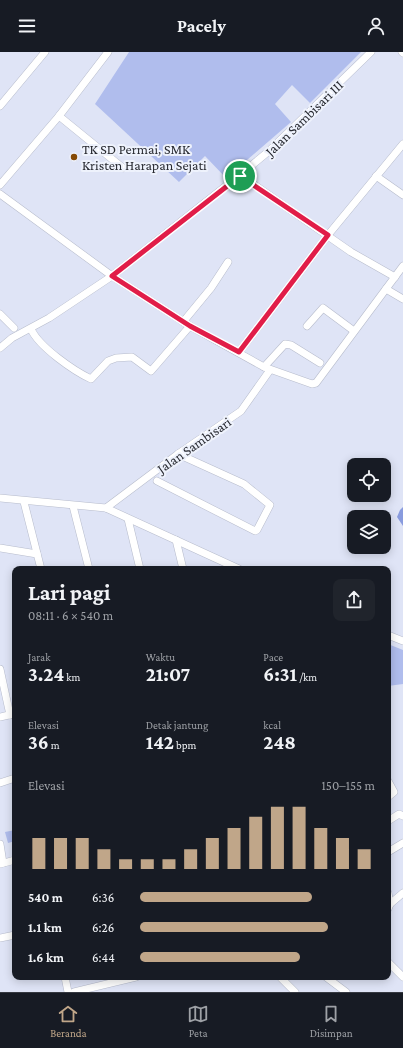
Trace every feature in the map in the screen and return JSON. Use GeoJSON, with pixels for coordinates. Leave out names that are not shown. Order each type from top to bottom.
{"type":"FeatureCollection","features":[{"type":"Feature","properties":{"kind":"street"},"geometry":{"type":"LineString","coordinates":[[0,106],[45,52]]}},
{"type":"Feature","properties":{"kind":"street","name":"Jalan Sambisari III"},"geometry":{"type":"LineString","coordinates":[[0,348],[12,338],[31,329],[112,276],[240,176],[269,151],[371,52]]}},
{"type":"Feature","properties":{"kind":"street"},"geometry":{"type":"LineString","coordinates":[[0,185],[59,116],[108,53]]}},
{"type":"Feature","properties":{"kind":"street"},"geometry":{"type":"LineString","coordinates":[[59,116],[123,168]]}},
{"type":"Feature","properties":{"kind":"street"},"geometry":{"type":"LineString","coordinates":[[239,352],[328,235],[403,144]]}},
{"type":"Feature","properties":{"kind":"street"},"geometry":{"type":"LineString","coordinates":[[240,176],[351,252],[395,276]]}},
{"type":"Feature","properties":{"kind":"street"},"geometry":{"type":"LineString","coordinates":[[376,176],[403,194]]}},
{"type":"Feature","properties":{"kind":"street"},"geometry":{"type":"LineString","coordinates":[[0,194],[112,276],[183,322],[267,368],[314,384],[403,266]]}},
{"type":"Feature","properties":{"kind":"street"},"geometry":{"type":"LineString","coordinates":[[183,322],[211,288],[228,262]]}},
{"type":"Feature","properties":{"kind":"street"},"geometry":{"type":"LineString","coordinates":[[386,289],[403,299]]}},
{"type":"Feature","properties":{"kind":"street"},"geometry":{"type":"LineString","coordinates":[[307,326],[323,308],[354,331]]}},
{"type":"Feature","properties":{"kind":"street"},"geometry":{"type":"LineString","coordinates":[[0,314],[14,328]]}},
{"type":"Feature","properties":{"kind":"street"},"geometry":{"type":"LineString","coordinates":[[31,329],[37,340],[91,379],[108,361],[116,358],[132,357],[151,371],[190,326]]}},
{"type":"Feature","properties":{"kind":"street","name":"Jalan Sambisari"},"geometry":{"type":"LineString","coordinates":[[106,508],[178,454],[241,411],[267,368],[285,344],[291,345],[320,363]]}},
{"type":"Feature","properties":{"kind":"street"},"geometry":{"type":"LineString","coordinates":[[157,481],[256,531],[258,530],[270,505],[244,484],[178,454]]}},
{"type":"Feature","properties":{"kind":"street"},"geometry":{"type":"LineString","coordinates":[[0,498],[24,502],[106,508],[176,540],[224,566]]}},
{"type":"Feature","properties":{"kind":"street"},"geometry":{"type":"LineString","coordinates":[[24,502],[40,566]]}},
{"type":"Feature","properties":{"kind":"street"},"geometry":{"type":"LineString","coordinates":[[73,506],[88,566]]}},
{"type":"Feature","properties":{"kind":"street"},"geometry":{"type":"LineString","coordinates":[[128,519],[139,566]]}},
{"type":"Feature","properties":{"kind":"street"},"geometry":{"type":"LineString","coordinates":[[176,540],[182,566]]}},
{"type":"Feature","properties":{"kind":"street"},"geometry":{"type":"LineString","coordinates":[[0,548],[37,554]]}},
{"type":"Feature","properties":{"kind":"street"},"geometry":{"type":"LineString","coordinates":[[391,635],[403,641]]}},
{"type":"Feature","properties":{"kind":"street"},"geometry":{"type":"LineString","coordinates":[[0,669],[12,711]]}},
{"type":"Feature","properties":{"kind":"street"},"geometry":{"type":"LineString","coordinates":[[0,718],[12,714]]}},
{"type":"Feature","properties":{"kind":"street"},"geometry":{"type":"LineString","coordinates":[[0,783],[12,779]]}},
{"type":"Feature","properties":{"kind":"street"},"geometry":{"type":"LineString","coordinates":[[391,786],[394,792],[391,794]]}},
{"type":"Feature","properties":{"kind":"street"},"geometry":{"type":"LineString","coordinates":[[391,819],[399,814],[403,816]]}},
{"type":"Feature","properties":{"kind":"street"},"geometry":{"type":"LineString","coordinates":[[391,850],[403,843]]}},
{"type":"Feature","properties":{"kind":"street"},"geometry":{"type":"LineString","coordinates":[[0,844],[2,864],[12,861]]}},
{"type":"Feature","properties":{"kind":"street"},"geometry":{"type":"LineString","coordinates":[[391,905],[403,893]]}},
{"type":"Feature","properties":{"kind":"street"},"geometry":{"type":"LineString","coordinates":[[0,938],[12,935]]}},
{"type":"Feature","properties":{"kind":"street"},"geometry":{"type":"LineString","coordinates":[[391,965],[403,977]]}},
{"type":"Feature","properties":{"kind":"street"},"geometry":{"type":"LineString","coordinates":[[66,980],[68,992]]}},
{"type":"Feature","properties":{"kind":"street"},"geometry":{"type":"LineString","coordinates":[[74,992],[124,980]]}},
{"type":"Feature","properties":{"kind":"street"},"geometry":{"type":"LineString","coordinates":[[283,980],[295,992]]}},
{"type":"Feature","properties":{"kind":"street"},"geometry":{"type":"LineString","coordinates":[[330,980],[346,992]]}},
{"type":"Feature","properties":{"kind":"shaded area"},"geometry":{"type":"Polygon","coordinates":[[[129,52],[361,52],[310,103],[292,85],[275,104],[291,122],[226,178],[205,156],[179,182],[95,104],[129,52]]]}},
{"type":"Feature","properties":{"kind":"shaded area"},"geometry":{"type":"Polygon","coordinates":[[[403,507],[403,526],[397,517],[403,507]]]}},
{"type":"Feature","properties":{"kind":"shaded area"},"geometry":{"type":"Polygon","coordinates":[[[391,645],[403,650],[403,684],[391,686],[391,645]]]}},
{"type":"Feature","properties":{"kind":"shaded area"},"geometry":{"type":"Polygon","coordinates":[[[12,831],[12,842],[8,843],[5,832],[12,831]]]}},
{"type":"Feature","properties":{"kind":"place","name":"TK SD Permai, SMK Kristen Harapan Sejati"},"geometry":{"type":"Point","coordinates":[74,157]}},
{"type":"Feature","properties":{"kind":"route"},"geometry":{"type":"LineString","coordinates":[[240,176],[328,235],[239,352],[190,326],[112,276],[240,176]]}}]}
